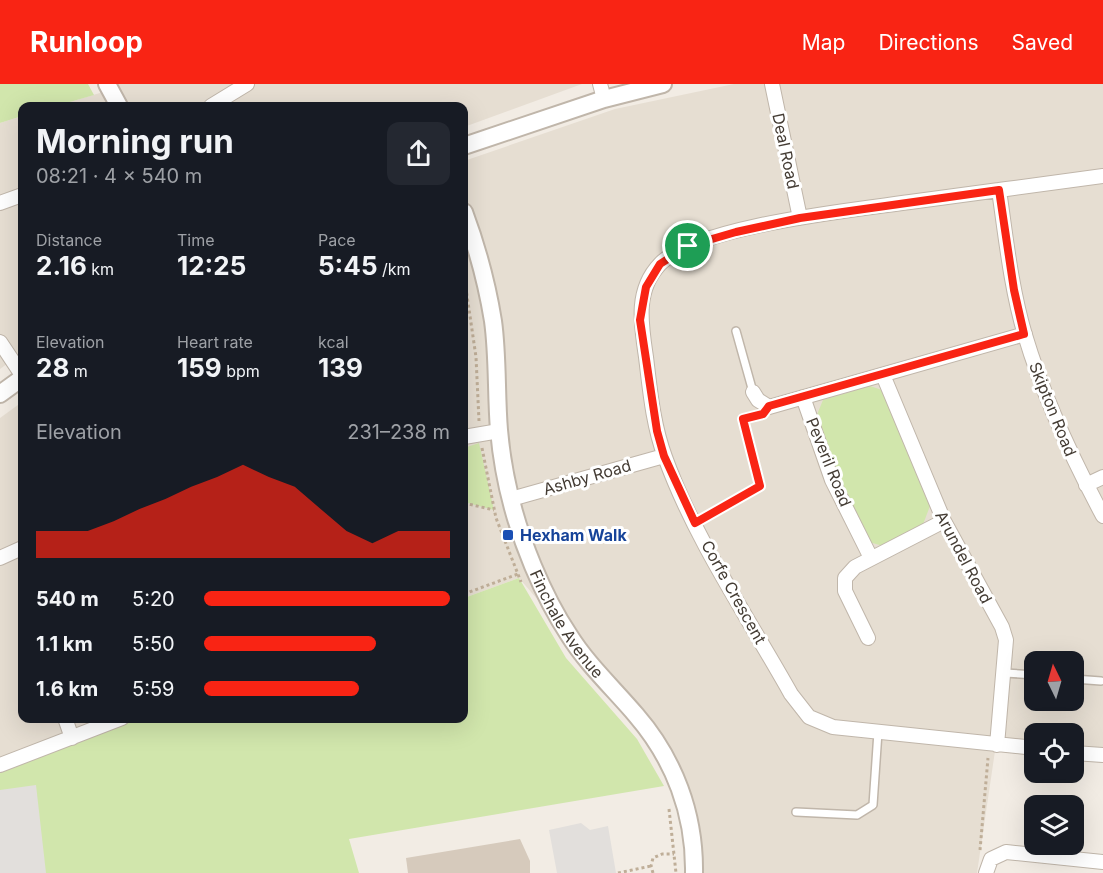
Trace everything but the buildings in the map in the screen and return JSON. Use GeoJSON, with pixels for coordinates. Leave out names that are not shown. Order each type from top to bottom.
{"type":"FeatureCollection","features":[{"type":"Feature","properties":{"kind":"street"},"geometry":{"type":"LineString","coordinates":[[107,84],[117,102]]}},
{"type":"Feature","properties":{"kind":"street"},"geometry":{"type":"LineString","coordinates":[[218,102],[247,84]]}},
{"type":"Feature","properties":{"kind":"street"},"geometry":{"type":"LineString","coordinates":[[468,144],[602,91],[663,84]]}},
{"type":"Feature","properties":{"kind":"street","name":"Deal Road"},"geometry":{"type":"LineString","coordinates":[[772,84],[800,218]]}},
{"type":"Feature","properties":{"kind":"street","name":"Corfe Crescent"},"geometry":{"type":"LineString","coordinates":[[1024,747],[833,728],[809,717],[791,694],[695,523],[664,456],[652,402],[640,320],[642,301],[653,273],[669,256],[688,246],[800,218],[1103,176]]}},
{"type":"Feature","properties":{"kind":"street","name":"Skipton Road"},"geometry":{"type":"LineString","coordinates":[[999,190],[1014,290],[1024,334],[1064,441],[1103,516]]}},
{"type":"Feature","properties":{"kind":"street"},"geometry":{"type":"LineString","coordinates":[[0,203],[18,196]]}},
{"type":"Feature","properties":{"kind":"street","name":"Finchale Avenue"},"geometry":{"type":"LineString","coordinates":[[468,224],[477,251],[492,321],[499,431],[511,499],[534,568],[569,636],[656,740],[671,766],[680,787],[692,832],[694,873]]}},
{"type":"Feature","properties":{"kind":"street"},"geometry":{"type":"LineString","coordinates":[[753,392],[758,400],[769,406],[1024,334]]}},
{"type":"Feature","properties":{"kind":"street"},"geometry":{"type":"LineString","coordinates":[[0,342],[18,370]]}},
{"type":"Feature","properties":{"kind":"street","name":"Arundel Road"},"geometry":{"type":"LineString","coordinates":[[883,375],[944,521],[1002,627],[1007,647],[994,744]]}},
{"type":"Feature","properties":{"kind":"street"},"geometry":{"type":"LineString","coordinates":[[0,394],[18,379]]}},
{"type":"Feature","properties":{"kind":"street","name":"Peveril Road"},"geometry":{"type":"LineString","coordinates":[[803,397],[832,480],[872,558]]}},
{"type":"Feature","properties":{"kind":"street"},"geometry":{"type":"LineString","coordinates":[[468,436],[499,431]]}},
{"type":"Feature","properties":{"kind":"street","name":"Ashby Road"},"geometry":{"type":"LineString","coordinates":[[511,499],[664,456]]}},
{"type":"Feature","properties":{"kind":"street"},"geometry":{"type":"LineString","coordinates":[[1086,485],[1103,477]]}},
{"type":"Feature","properties":{"kind":"street"},"geometry":{"type":"LineString","coordinates":[[868,638],[845,591],[845,578],[855,567],[944,521]]}},
{"type":"Feature","properties":{"kind":"street"},"geometry":{"type":"LineString","coordinates":[[0,558],[18,550]]}},
{"type":"Feature","properties":{"kind":"street"},"geometry":{"type":"LineString","coordinates":[[67,723],[72,738]]}},
{"type":"Feature","properties":{"kind":"street"},"geometry":{"type":"LineString","coordinates":[[0,765],[110,723]]}},
{"type":"Feature","properties":{"kind":"street"},"geometry":{"type":"LineString","coordinates":[[1084,754],[1103,756]]}},
{"type":"Feature","properties":{"kind":"street"},"geometry":{"type":"LineString","coordinates":[[986,871],[991,859],[1006,852],[1103,862]]}},
{"type":"Feature","properties":{"kind":"lane"},"geometry":{"type":"LineString","coordinates":[[736,331],[753,392]]}},
{"type":"Feature","properties":{"kind":"lane"},"geometry":{"type":"LineString","coordinates":[[1005,673],[1024,674]]}},
{"type":"Feature","properties":{"kind":"lane"},"geometry":{"type":"LineString","coordinates":[[1084,680],[1101,681]]}},
{"type":"Feature","properties":{"kind":"lane"},"geometry":{"type":"LineString","coordinates":[[796,812],[857,815],[873,805],[878,732]]}},
{"type":"Feature","properties":{"kind":"path"},"geometry":{"type":"LineString","coordinates":[[695,523],[760,486],[743,419],[763,414],[769,406]]}},
{"type":"Feature","properties":{"kind":"path"},"geometry":{"type":"LineString","coordinates":[[468,504],[494,510]]}},
{"type":"Feature","properties":{"kind":"path"},"geometry":{"type":"LineString","coordinates":[[468,593],[534,568]]}},
{"type":"Feature","properties":{"kind":"path"},"geometry":{"type":"LineString","coordinates":[[986,871],[980,858],[994,744]]}},
{"type":"Feature","properties":{"kind":"path"},"geometry":{"type":"LineString","coordinates":[[653,873],[651,866],[653,858],[662,854],[674,854]]}},
{"type":"Feature","properties":{"kind":"path"},"geometry":{"type":"LineString","coordinates":[[618,873],[651,866]]}},
{"type":"Feature","properties":{"kind":"shaded area"},"geometry":{"type":"Polygon","coordinates":[[[119,84],[582,84],[468,126],[468,102],[70,102],[110,90],[119,84]]]}},
{"type":"Feature","properties":{"kind":"shaded area"},"geometry":{"type":"Polygon","coordinates":[[[734,84],[1103,84],[1103,763],[1084,760],[1084,723],[1024,723],[1024,754],[995,751],[977,873],[700,873],[702,839],[670,747],[611,685],[519,578],[468,597],[468,160],[615,109],[734,84]]]}},
{"type":"Feature","properties":{"kind":"shaded area"},"geometry":{"type":"Polygon","coordinates":[[[18,117],[18,356],[0,369],[0,123],[18,117]]]}},
{"type":"Feature","properties":{"kind":"shaded area"},"geometry":{"type":"Polygon","coordinates":[[[18,405],[18,723],[128,723],[0,770],[0,418],[18,405]]]}},
{"type":"Feature","properties":{"kind":"shaded area"},"geometry":{"type":"Polygon","coordinates":[[[36,785],[46,873],[0,873],[0,790],[36,785]]]}},
{"type":"Feature","properties":{"kind":"shaded area"},"geometry":{"type":"Polygon","coordinates":[[[581,823],[590,830],[608,826],[616,873],[557,873],[549,830],[581,823]]]}},
{"type":"Feature","properties":{"kind":"green space"},"geometry":{"type":"Polygon","coordinates":[[[0,84],[88,84],[94,95],[70,102],[18,102],[18,117],[0,123],[0,84]]]}},
{"type":"Feature","properties":{"kind":"green space"},"geometry":{"type":"Polygon","coordinates":[[[870,386],[882,390],[930,506],[922,527],[883,546],[869,542],[841,483],[816,417],[823,400],[870,386]]]}},
{"type":"Feature","properties":{"kind":"green space"},"geometry":{"type":"Polygon","coordinates":[[[479,443],[494,510],[468,503],[468,447],[479,443]]]}},
{"type":"Feature","properties":{"kind":"green space"},"geometry":{"type":"Polygon","coordinates":[[[519,578],[566,658],[637,739],[664,786],[349,839],[359,873],[0,873],[0,770],[128,723],[468,723],[468,597],[519,578]]]}},
{"type":"Feature","properties":{"kind":"place","name":"Hexham Walk"},"geometry":{"type":"Point","coordinates":[508,535]}},
{"type":"Feature","properties":{"kind":"route"},"geometry":{"type":"LineString","coordinates":[[999,190],[1008,256],[1024,334],[769,406],[763,414],[743,419],[760,486],[695,523],[664,456],[657,431],[640,320],[642,301],[653,273],[669,256],[688,246],[736,232],[800,218],[999,190]]}}]}
